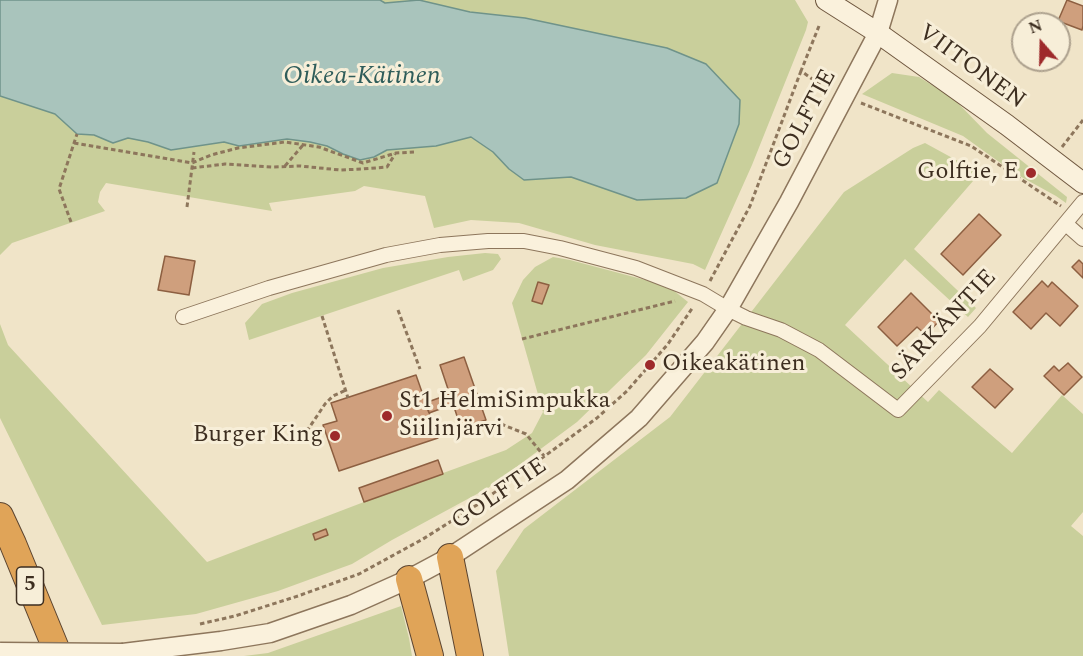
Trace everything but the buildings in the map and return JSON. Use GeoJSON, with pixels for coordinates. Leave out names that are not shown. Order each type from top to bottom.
{"type":"FeatureCollection","features":[{"type":"Feature","properties":{"kind":"highway","name":"5"},"geometry":{"type":"LineString","coordinates":[[0,516],[59,656]]}},
{"type":"Feature","properties":{"kind":"highway"},"geometry":{"type":"LineString","coordinates":[[450,557],[470,656]]}},
{"type":"Feature","properties":{"kind":"highway"},"geometry":{"type":"LineString","coordinates":[[409,579],[430,656]]}},
{"type":"Feature","properties":{"kind":"main road","name":"VIITONEN"},"geometry":{"type":"LineString","coordinates":[[826,0],[878,33],[1083,183]]}},
{"type":"Feature","properties":{"kind":"street","name":"GOLFTIE"},"geometry":{"type":"LineString","coordinates":[[0,652],[123,653],[270,633],[351,605],[409,579],[450,557],[567,480],[639,418],[705,342],[728,309],[789,202],[878,33],[888,0]]}},
{"type":"Feature","properties":{"kind":"street","name":"SÄRKÄNTIE"},"geometry":{"type":"LineString","coordinates":[[728,309],[781,330],[819,350],[898,410],[980,326],[1083,202]]}},
{"type":"Feature","properties":{"kind":"street"},"geometry":{"type":"LineString","coordinates":[[1070,219],[1083,239]]}},
{"type":"Feature","properties":{"kind":"street"},"geometry":{"type":"LineString","coordinates":[[183,317],[269,288],[386,255],[440,245],[488,241],[524,241],[636,268],[703,294],[728,309]]}},
{"type":"Feature","properties":{"kind":"path"},"geometry":{"type":"LineString","coordinates":[[196,625],[235,616],[359,574],[423,539],[480,503],[597,418],[627,391],[668,344],[703,294],[750,206],[819,26]]}},
{"type":"Feature","properties":{"kind":"path"},"geometry":{"type":"LineString","coordinates":[[801,71],[822,86]]}},
{"type":"Feature","properties":{"kind":"path"},"geometry":{"type":"LineString","coordinates":[[861,103],[971,146],[1070,219]]}},
{"type":"Feature","properties":{"kind":"path"},"geometry":{"type":"LineString","coordinates":[[1052,160],[1083,120]]}},
{"type":"Feature","properties":{"kind":"path"},"geometry":{"type":"LineString","coordinates":[[71,222],[59,189],[77,134]]}},
{"type":"Feature","properties":{"kind":"path"},"geometry":{"type":"LineString","coordinates":[[192,165],[211,155],[238,148],[285,142],[319,147],[363,164],[396,153],[414,152]]}},
{"type":"Feature","properties":{"kind":"path"},"geometry":{"type":"LineString","coordinates":[[74,143],[192,165],[300,166],[340,170],[387,167],[396,153]]}},
{"type":"Feature","properties":{"kind":"path"},"geometry":{"type":"LineString","coordinates":[[285,167],[303,145]]}},
{"type":"Feature","properties":{"kind":"path"},"geometry":{"type":"LineString","coordinates":[[187,207],[194,152]]}},
{"type":"Feature","properties":{"kind":"path"},"geometry":{"type":"LineString","coordinates":[[522,339],[703,294]]}},
{"type":"Feature","properties":{"kind":"path"},"geometry":{"type":"LineString","coordinates":[[398,310],[420,369]]}},
{"type":"Feature","properties":{"kind":"path"},"geometry":{"type":"LineString","coordinates":[[322,316],[348,398]]}},
{"type":"Feature","properties":{"kind":"path"},"geometry":{"type":"LineString","coordinates":[[286,443],[309,428],[333,396],[346,390]]}},
{"type":"Feature","properties":{"kind":"path"},"geometry":{"type":"LineString","coordinates":[[501,424],[526,434],[544,456]]}},
{"type":"Feature","properties":{"kind":"green space"},"geometry":{"type":"Polygon","coordinates":[[[380,0],[795,0],[808,22],[752,165],[705,270],[693,264],[595,245],[519,223],[471,220],[434,228],[425,196],[364,186],[355,191],[269,203],[272,211],[106,183],[100,192],[98,202],[105,211],[12,243],[0,255],[0,96],[55,114],[77,134],[93,135],[113,143],[128,138],[171,150],[224,142],[239,146],[287,139],[328,146],[343,154],[385,4],[380,0]]]}},
{"type":"Feature","properties":{"kind":"green space"},"geometry":{"type":"Polygon","coordinates":[[[892,73],[919,77],[953,98],[987,133],[1067,197],[1066,203],[1016,174],[963,136],[862,94],[892,73]]]}},
{"type":"Feature","properties":{"kind":"green space"},"geometry":{"type":"Polygon","coordinates":[[[925,143],[980,173],[914,249],[976,308],[968,317],[905,259],[845,325],[928,402],[939,390],[1012,453],[1062,395],[1083,414],[1083,512],[1071,526],[1083,536],[1083,656],[509,656],[496,571],[524,529],[670,417],[844,192],[913,148],[925,143]]]}},
{"type":"Feature","properties":{"kind":"green space"},"geometry":{"type":"Polygon","coordinates":[[[485,253],[498,254],[501,259],[493,270],[463,281],[459,270],[249,340],[245,323],[262,304],[292,293],[383,268],[485,253]]]}},
{"type":"Feature","properties":{"kind":"green space"},"geometry":{"type":"Polygon","coordinates":[[[553,257],[668,286],[688,302],[646,355],[577,422],[488,488],[352,564],[278,591],[196,614],[102,625],[0,418],[0,324],[8,345],[207,562],[506,450],[532,433],[543,412],[512,303],[523,280],[535,267],[553,257]]]}},
{"type":"Feature","properties":{"kind":"green space"},"geometry":{"type":"Polygon","coordinates":[[[401,606],[412,656],[244,656],[268,653],[401,606]]]}},
{"type":"Feature","properties":{"kind":"water","name":"Oikea-Kätinen"},"geometry":{"type":"Polygon","coordinates":[[[0,0],[380,0],[385,3],[419,0],[470,12],[525,18],[667,48],[706,64],[740,100],[739,124],[717,183],[686,198],[637,200],[571,177],[524,180],[509,169],[493,152],[471,137],[436,146],[387,150],[374,157],[360,160],[327,146],[287,139],[239,146],[224,142],[171,150],[128,138],[113,143],[94,135],[77,134],[55,114],[0,96],[0,0]]]}},
{"type":"Feature","properties":{"kind":"place","name":"Golftie, E"},"geometry":{"type":"Point","coordinates":[1031,173]}},
{"type":"Feature","properties":{"kind":"place","name":"Oikeakätinen"},"geometry":{"type":"Point","coordinates":[650,365]}},
{"type":"Feature","properties":{"kind":"place","name":"St1 HelmiSimpukka Siilinjärvi"},"geometry":{"type":"Point","coordinates":[387,416]}},
{"type":"Feature","properties":{"kind":"place","name":"Burger King"},"geometry":{"type":"Point","coordinates":[335,436]}}]}
